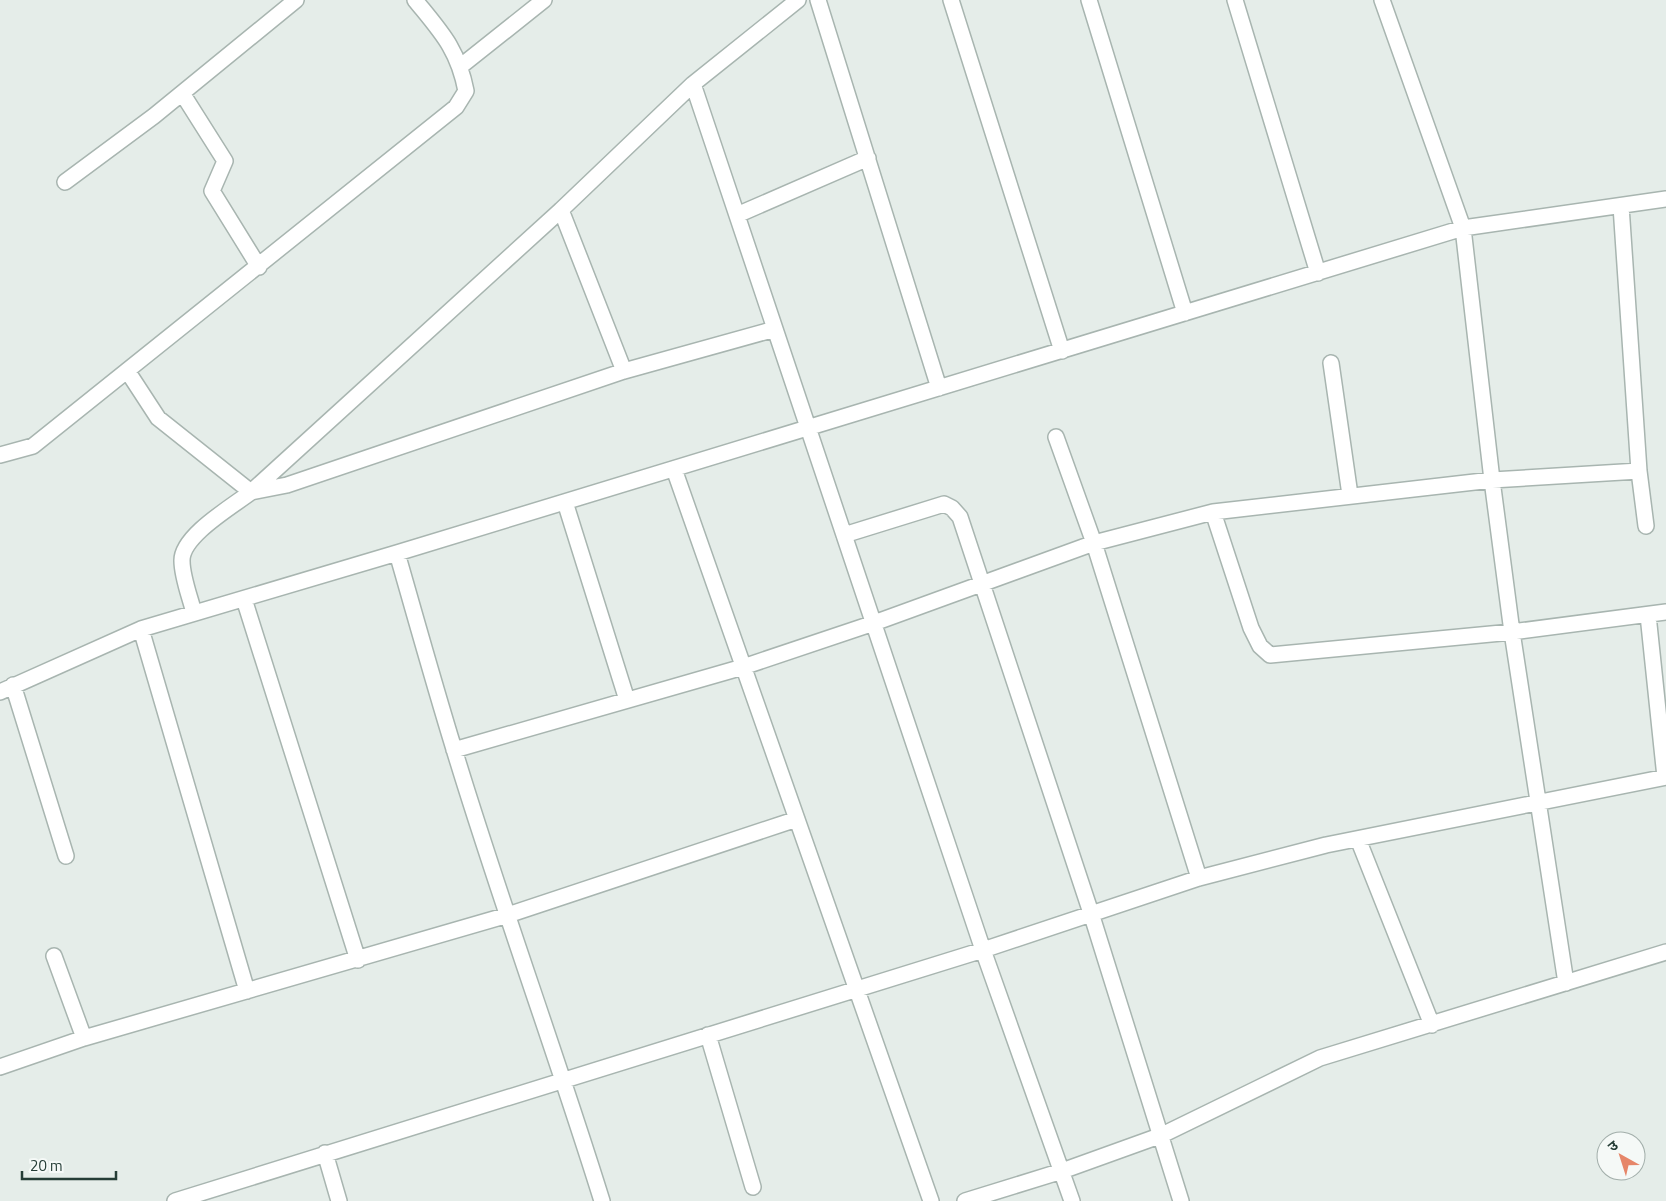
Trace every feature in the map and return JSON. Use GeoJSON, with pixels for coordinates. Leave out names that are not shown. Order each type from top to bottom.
{"type":"FeatureCollection","features":[{"type":"Feature","properties":{"kind":"street"},"geometry":{"type":"LineString","coordinates":[[65,182],[182,92],[296,0]]}},
{"type":"Feature","properties":{"kind":"street"},"geometry":{"type":"LineString","coordinates":[[0,455],[33,446],[456,108],[466,91],[461,66],[447,39],[415,0]]}},
{"type":"Feature","properties":{"kind":"street"},"geometry":{"type":"LineString","coordinates":[[461,66],[544,0]]}},
{"type":"Feature","properties":{"kind":"street"},"geometry":{"type":"LineString","coordinates":[[194,613],[182,560],[188,542],[251,492],[561,210],[693,84],[798,0]]}},
{"type":"Feature","properties":{"kind":"street"},"geometry":{"type":"LineString","coordinates":[[818,0],[939,388]]}},
{"type":"Feature","properties":{"kind":"street"},"geometry":{"type":"LineString","coordinates":[[952,0],[1062,351]]}},
{"type":"Feature","properties":{"kind":"street"},"geometry":{"type":"LineString","coordinates":[[1089,0],[1185,313]]}},
{"type":"Feature","properties":{"kind":"street"},"geometry":{"type":"LineString","coordinates":[[1235,0],[1318,273]]}},
{"type":"Feature","properties":{"kind":"street"},"geometry":{"type":"LineString","coordinates":[[1382,0],[1463,228],[1492,480],[1512,632],[1566,983]]}},
{"type":"Feature","properties":{"kind":"street"},"geometry":{"type":"LineString","coordinates":[[693,84],[983,950],[1072,1201]]}},
{"type":"Feature","properties":{"kind":"street"},"geometry":{"type":"LineString","coordinates":[[182,92],[225,161],[212,191],[258,267]]}},
{"type":"Feature","properties":{"kind":"street"},"geometry":{"type":"LineString","coordinates":[[737,215],[868,158]]}},
{"type":"Feature","properties":{"kind":"street"},"geometry":{"type":"LineString","coordinates":[[66,856],[6,689],[141,629],[674,469],[1463,228],[1666,199]]}},
{"type":"Feature","properties":{"kind":"street"},"geometry":{"type":"LineString","coordinates":[[1621,206],[1639,470],[1646,526]]}},
{"type":"Feature","properties":{"kind":"street"},"geometry":{"type":"LineString","coordinates":[[561,210],[624,371]]}},
{"type":"Feature","properties":{"kind":"street"},"geometry":{"type":"LineString","coordinates":[[128,372],[158,418],[251,492],[287,485],[624,371],[775,329]]}},
{"type":"Feature","properties":{"kind":"street"},"geometry":{"type":"LineString","coordinates":[[1331,363],[1350,495]]}},
{"type":"Feature","properties":{"kind":"street"},"geometry":{"type":"LineString","coordinates":[[1056,437],[1094,543],[1199,878]]}},
{"type":"Feature","properties":{"kind":"street"},"geometry":{"type":"LineString","coordinates":[[674,469],[931,1201]]}},
{"type":"Feature","properties":{"kind":"street"},"geometry":{"type":"LineString","coordinates":[[454,750],[743,667],[874,623],[1094,543],[1213,512],[1492,480],[1639,470]]}},
{"type":"Feature","properties":{"kind":"street"},"geometry":{"type":"LineString","coordinates":[[565,502],[627,700]]}},
{"type":"Feature","properties":{"kind":"street"},"geometry":{"type":"LineString","coordinates":[[844,535],[944,504],[952,508],[960,517],[1092,913],[1181,1201]]}},
{"type":"Feature","properties":{"kind":"street"},"geometry":{"type":"LineString","coordinates":[[1213,512],[1251,628],[1260,646],[1270,655],[1512,632],[1666,612]]}},
{"type":"Feature","properties":{"kind":"street"},"geometry":{"type":"LineString","coordinates":[[397,553],[454,750],[508,915],[565,1079],[602,1201]]}},
{"type":"Feature","properties":{"kind":"street"},"geometry":{"type":"LineString","coordinates":[[244,599],[358,960]]}},
{"type":"Feature","properties":{"kind":"street"},"geometry":{"type":"LineString","coordinates":[[175,1201],[983,950],[1199,878],[1326,845],[1666,777],[1648,615]]}},
{"type":"Feature","properties":{"kind":"street"},"geometry":{"type":"LineString","coordinates":[[141,629],[247,991]]}},
{"type":"Feature","properties":{"kind":"street"},"geometry":{"type":"LineString","coordinates":[[0,1067],[84,1038],[508,915],[797,819]]}},
{"type":"Feature","properties":{"kind":"street"},"geometry":{"type":"LineString","coordinates":[[1358,839],[1432,1025]]}},
{"type":"Feature","properties":{"kind":"street"},"geometry":{"type":"LineString","coordinates":[[965,1201],[1062,1171],[1162,1135],[1320,1058],[1666,952]]}},
{"type":"Feature","properties":{"kind":"street"},"geometry":{"type":"LineString","coordinates":[[54,956],[84,1038]]}},
{"type":"Feature","properties":{"kind":"street"},"geometry":{"type":"LineString","coordinates":[[708,1035],[754,1187]]}},
{"type":"Feature","properties":{"kind":"street"},"geometry":{"type":"LineString","coordinates":[[325,1153],[340,1201]]}}]}
